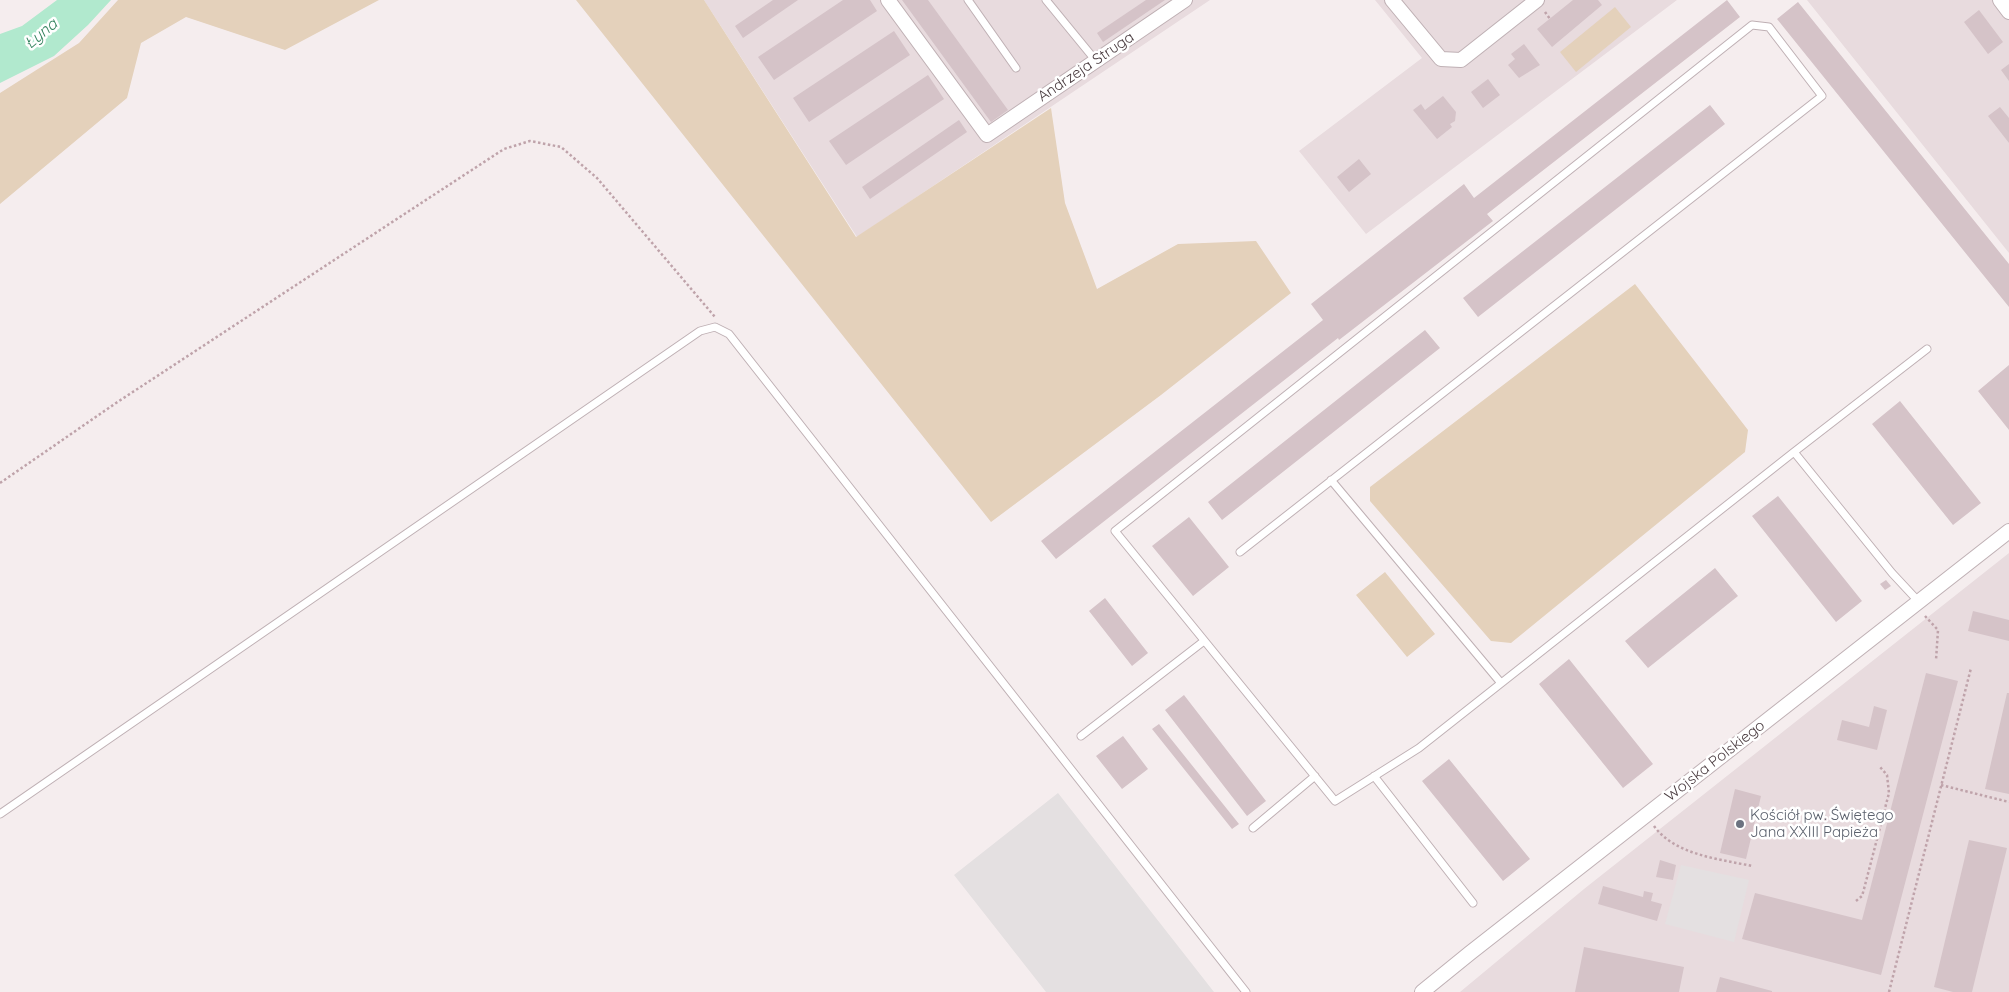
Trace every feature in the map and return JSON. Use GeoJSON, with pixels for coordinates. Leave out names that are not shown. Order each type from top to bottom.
{"type":"FeatureCollection","features":[{"type":"Feature","properties":{"kind":"street","name":"Andrzeja Struga"},"geometry":{"type":"LineString","coordinates":[[888,0],[987,135],[1185,0]]}},
{"type":"Feature","properties":{"kind":"street"},"geometry":{"type":"LineString","coordinates":[[1392,0],[1440,59],[1461,60],[1540,5]]}},
{"type":"Feature","properties":{"kind":"street"},"geometry":{"type":"LineString","coordinates":[[2000,0],[2009,12]]}},
{"type":"Feature","properties":{"kind":"street","name":"Wojska Polskiego"},"geometry":{"type":"LineString","coordinates":[[1422,992],[1470,953],[1920,608],[2009,531]]}},
{"type":"Feature","properties":{"kind":"lane"},"geometry":{"type":"LineString","coordinates":[[968,0],[1016,68]]}},
{"type":"Feature","properties":{"kind":"lane"},"geometry":{"type":"LineString","coordinates":[[1046,0],[1096,61]]}},
{"type":"Feature","properties":{"kind":"lane"},"geometry":{"type":"LineString","coordinates":[[1240,552],[1822,96],[1769,27],[1752,25],[1115,531],[1335,801],[1419,748],[1927,349]]}},
{"type":"Feature","properties":{"kind":"lane"},"geometry":{"type":"LineString","coordinates":[[0,814],[700,331],[715,327],[729,334],[1246,992]]}},
{"type":"Feature","properties":{"kind":"lane"},"geometry":{"type":"LineString","coordinates":[[1794,452],[1920,608]]}},
{"type":"Feature","properties":{"kind":"lane"},"geometry":{"type":"LineString","coordinates":[[1331,480],[1501,684]]}},
{"type":"Feature","properties":{"kind":"lane"},"geometry":{"type":"LineString","coordinates":[[1081,736],[1204,641]]}},
{"type":"Feature","properties":{"kind":"lane"},"geometry":{"type":"LineString","coordinates":[[1253,828],[1315,776]]}},
{"type":"Feature","properties":{"kind":"lane"},"geometry":{"type":"LineString","coordinates":[[1374,776],[1473,903]]}},
{"type":"Feature","properties":{"kind":"path"},"geometry":{"type":"LineString","coordinates":[[1540,5],[1550,19]]}},
{"type":"Feature","properties":{"kind":"path"},"geometry":{"type":"LineString","coordinates":[[0,483],[116,403],[504,149],[530,141],[561,147],[597,178],[729,334]]}},
{"type":"Feature","properties":{"kind":"path"},"geometry":{"type":"LineString","coordinates":[[1920,608],[1938,630],[1936,660]]}},
{"type":"Feature","properties":{"kind":"path"},"geometry":{"type":"LineString","coordinates":[[1889,992],[1971,668]]}},
{"type":"Feature","properties":{"kind":"path"},"geometry":{"type":"LineString","coordinates":[[1856,900],[1862,896],[1889,793],[1888,775],[1880,767]]}},
{"type":"Feature","properties":{"kind":"path"},"geometry":{"type":"LineString","coordinates":[[1941,785],[2009,802]]}},
{"type":"Feature","properties":{"kind":"path"},"geometry":{"type":"LineString","coordinates":[[1654,826],[1669,842],[1708,857],[1752,866]]}},
{"type":"Feature","properties":{"kind":"shaded area"},"geometry":{"type":"Polygon","coordinates":[[[118,0],[379,0],[285,50],[186,17],[141,43],[127,98],[0,204],[0,93],[79,43],[118,0]]]}},
{"type":"Feature","properties":{"kind":"shaded area"},"geometry":{"type":"Polygon","coordinates":[[[576,0],[704,0],[856,237],[1051,108],[1065,203],[1097,289],[1178,244],[1256,241],[1291,293],[1161,395],[991,522],[576,0]]]}},
{"type":"Feature","properties":{"kind":"shaded area"},"geometry":{"type":"Polygon","coordinates":[[[704,0],[1210,0],[857,237],[704,0]]]}},
{"type":"Feature","properties":{"kind":"shaded area"},"geometry":{"type":"Polygon","coordinates":[[[1375,0],[1677,0],[1366,234],[1299,151],[1422,58],[1375,0]]]}},
{"type":"Feature","properties":{"kind":"shaded area"},"geometry":{"type":"Polygon","coordinates":[[[1807,0],[2009,0],[2009,253],[1807,0]]]}},
{"type":"Feature","properties":{"kind":"shaded area"},"geometry":{"type":"Polygon","coordinates":[[[1615,7],[1631,27],[1576,72],[1560,52],[1615,7]]]}},
{"type":"Feature","properties":{"kind":"shaded area"},"geometry":{"type":"Polygon","coordinates":[[[1635,284],[1748,430],[1745,452],[1511,643],[1491,641],[1370,501],[1370,487],[1635,284]]]}},
{"type":"Feature","properties":{"kind":"shaded area"},"geometry":{"type":"Polygon","coordinates":[[[2009,553],[2009,992],[1460,992],[1584,889],[2009,553]]]}},
{"type":"Feature","properties":{"kind":"shaded area"},"geometry":{"type":"Polygon","coordinates":[[[1385,572],[1435,634],[1407,657],[1356,595],[1385,572]]]}},
{"type":"Feature","properties":{"kind":"shaded area"},"geometry":{"type":"Polygon","coordinates":[[[1058,793],[1214,992],[1046,992],[954,875],[1058,793]]]}},
{"type":"Feature","properties":{"kind":"shaded area"},"geometry":{"type":"Polygon","coordinates":[[[1681,865],[1749,880],[1734,942],[1665,924],[1681,865]]]}},
{"type":"Feature","properties":{"kind":"water","name":"Łyna"},"geometry":{"type":"Polygon","coordinates":[[[57,0],[111,0],[88,25],[54,56],[0,83],[0,34],[22,26],[57,0]]]}},
{"type":"Feature","properties":{"kind":"building"},"geometry":{"type":"Polygon","coordinates":[[[773,0],[798,0],[743,38],[735,26],[773,0]]]}},
{"type":"Feature","properties":{"kind":"building"},"geometry":{"type":"Polygon","coordinates":[[[843,0],[870,0],[877,11],[774,80],[758,57],[843,0]]]}},
{"type":"Feature","properties":{"kind":"building"},"geometry":{"type":"Polygon","coordinates":[[[902,0],[928,0],[1008,110],[991,122],[902,0]]]}},
{"type":"Feature","properties":{"kind":"building"},"geometry":{"type":"Polygon","coordinates":[[[1146,0],[1165,0],[1103,42],[1097,33],[1146,0]]]}},
{"type":"Feature","properties":{"kind":"building"},"geometry":{"type":"Polygon","coordinates":[[[1573,0],[1598,0],[1602,5],[1552,47],[1537,29],[1573,0]]]}},
{"type":"Feature","properties":{"kind":"building"},"geometry":{"type":"Polygon","coordinates":[[[1727,0],[1740,17],[1487,214],[1493,221],[1339,340],[1338,338],[1056,559],[1041,541],[1323,320],[1311,304],[1464,184],[1474,198],[1727,0]]]}},
{"type":"Feature","properties":{"kind":"building"},"geometry":{"type":"Polygon","coordinates":[[[1798,2],[2009,264],[2009,307],[1777,19],[1798,2]]]}},
{"type":"Feature","properties":{"kind":"building"},"geometry":{"type":"Polygon","coordinates":[[[1979,10],[2003,42],[1988,54],[1964,22],[1979,10]]]}},
{"type":"Feature","properties":{"kind":"building"},"geometry":{"type":"Polygon","coordinates":[[[894,31],[910,55],[809,122],[793,98],[894,31]]]}},
{"type":"Feature","properties":{"kind":"building"},"geometry":{"type":"Polygon","coordinates":[[[1524,44],[1540,65],[1519,78],[1508,65],[1515,59],[1511,54],[1524,44]]]}},
{"type":"Feature","properties":{"kind":"building"},"geometry":{"type":"Polygon","coordinates":[[[2009,64],[2009,81],[2001,70],[2009,64]]]}},
{"type":"Feature","properties":{"kind":"building"},"geometry":{"type":"Polygon","coordinates":[[[928,75],[944,99],[846,165],[829,141],[928,75]]]}},
{"type":"Feature","properties":{"kind":"building"},"geometry":{"type":"Polygon","coordinates":[[[1488,79],[1500,95],[1483,108],[1471,92],[1488,79]]]}},
{"type":"Feature","properties":{"kind":"building"},"geometry":{"type":"Polygon","coordinates":[[[1443,96],[1456,112],[1455,121],[1450,124],[1452,127],[1437,139],[1413,110],[1421,104],[1425,110],[1443,96]]]}},
{"type":"Feature","properties":{"kind":"building"},"geometry":{"type":"Polygon","coordinates":[[[1710,105],[1725,124],[1478,317],[1463,298],[1710,105]]]}},
{"type":"Feature","properties":{"kind":"building"},"geometry":{"type":"Polygon","coordinates":[[[2000,107],[2009,118],[2009,143],[1988,116],[2000,107]]]}},
{"type":"Feature","properties":{"kind":"building"},"geometry":{"type":"Polygon","coordinates":[[[959,120],[967,132],[870,199],[862,187],[959,120]]]}},
{"type":"Feature","properties":{"kind":"building"},"geometry":{"type":"Polygon","coordinates":[[[1359,159],[1371,174],[1349,192],[1337,177],[1359,159]]]}},
{"type":"Feature","properties":{"kind":"building"},"geometry":{"type":"Polygon","coordinates":[[[1425,330],[1440,348],[1222,520],[1208,502],[1425,330]]]}},
{"type":"Feature","properties":{"kind":"building"},"geometry":{"type":"Polygon","coordinates":[[[2009,365],[2009,430],[1978,391],[2009,365]]]}},
{"type":"Feature","properties":{"kind":"building"},"geometry":{"type":"Polygon","coordinates":[[[1900,401],[1981,503],[1953,525],[1872,424],[1900,401]]]}},
{"type":"Feature","properties":{"kind":"building"},"geometry":{"type":"Polygon","coordinates":[[[1778,496],[1862,601],[1836,622],[1752,516],[1778,496]]]}},
{"type":"Feature","properties":{"kind":"building"},"geometry":{"type":"Polygon","coordinates":[[[1189,517],[1229,567],[1193,596],[1152,546],[1189,517]]]}},
{"type":"Feature","properties":{"kind":"building"},"geometry":{"type":"Polygon","coordinates":[[[1715,568],[1738,596],[1648,668],[1625,641],[1715,568]]]}},
{"type":"Feature","properties":{"kind":"building"},"geometry":{"type":"Polygon","coordinates":[[[1886,580],[1891,586],[1885,590],[1880,584],[1886,580]]]}},
{"type":"Feature","properties":{"kind":"building"},"geometry":{"type":"Polygon","coordinates":[[[1105,598],[1148,653],[1132,666],[1089,611],[1105,598]]]}},
{"type":"Feature","properties":{"kind":"building"},"geometry":{"type":"Polygon","coordinates":[[[1973,611],[2009,620],[2009,641],[1968,631],[1973,611]]]}},
{"type":"Feature","properties":{"kind":"building"},"geometry":{"type":"Polygon","coordinates":[[[1569,659],[1653,764],[1623,788],[1539,684],[1569,659]]]}},
{"type":"Feature","properties":{"kind":"building"},"geometry":{"type":"Polygon","coordinates":[[[1926,673],[1958,681],[1881,975],[1742,939],[1755,893],[1862,920],[1926,673]]]}},
{"type":"Feature","properties":{"kind":"building"},"geometry":{"type":"Polygon","coordinates":[[[2007,693],[2009,693],[2009,794],[1985,789],[2007,693]]]}},
{"type":"Feature","properties":{"kind":"building"},"geometry":{"type":"Polygon","coordinates":[[[1184,695],[1266,801],[1247,816],[1165,710],[1184,695]]]}},
{"type":"Feature","properties":{"kind":"building"},"geometry":{"type":"Polygon","coordinates":[[[1874,706],[1887,710],[1877,750],[1837,740],[1842,720],[1869,727],[1874,706]]]}},
{"type":"Feature","properties":{"kind":"building"},"geometry":{"type":"Polygon","coordinates":[[[1159,724],[1239,824],[1232,829],[1152,729],[1159,724]]]}},
{"type":"Feature","properties":{"kind":"building"},"geometry":{"type":"Polygon","coordinates":[[[1123,736],[1148,769],[1122,789],[1096,756],[1123,736]]]}},
{"type":"Feature","properties":{"kind":"building"},"geometry":{"type":"Polygon","coordinates":[[[1449,759],[1530,859],[1503,881],[1422,781],[1449,759]]]}},
{"type":"Feature","properties":{"kind":"building","name":"Kościół pw. Świętego Jana XXIII Papieża"},"geometry":{"type":"Polygon","coordinates":[[[1735,789],[1761,796],[1746,859],[1720,853],[1735,789]]]}},
{"type":"Feature","properties":{"kind":"building"},"geometry":{"type":"Polygon","coordinates":[[[1969,840],[2007,848],[1972,992],[1953,992],[1934,987],[1969,840]]]}},
{"type":"Feature","properties":{"kind":"building"},"geometry":{"type":"Polygon","coordinates":[[[1660,860],[1676,865],[1673,880],[1656,877],[1660,860]]]}},
{"type":"Feature","properties":{"kind":"building"},"geometry":{"type":"Polygon","coordinates":[[[1603,886],[1643,897],[1644,891],[1653,893],[1651,901],[1662,904],[1657,921],[1598,904],[1603,886]]]}},
{"type":"Feature","properties":{"kind":"building"},"geometry":{"type":"Polygon","coordinates":[[[1584,947],[1684,967],[1679,992],[1575,992],[1584,947]]]}},
{"type":"Feature","properties":{"kind":"building"},"geometry":{"type":"Polygon","coordinates":[[[1720,977],[1772,991],[1772,992],[1716,992],[1720,977]]]}},
{"type":"Feature","properties":{"kind":"place","name":"Kościół pw. Świętego Jana XXIII Papieża"},"geometry":{"type":"Point","coordinates":[1740,824]}}]}
